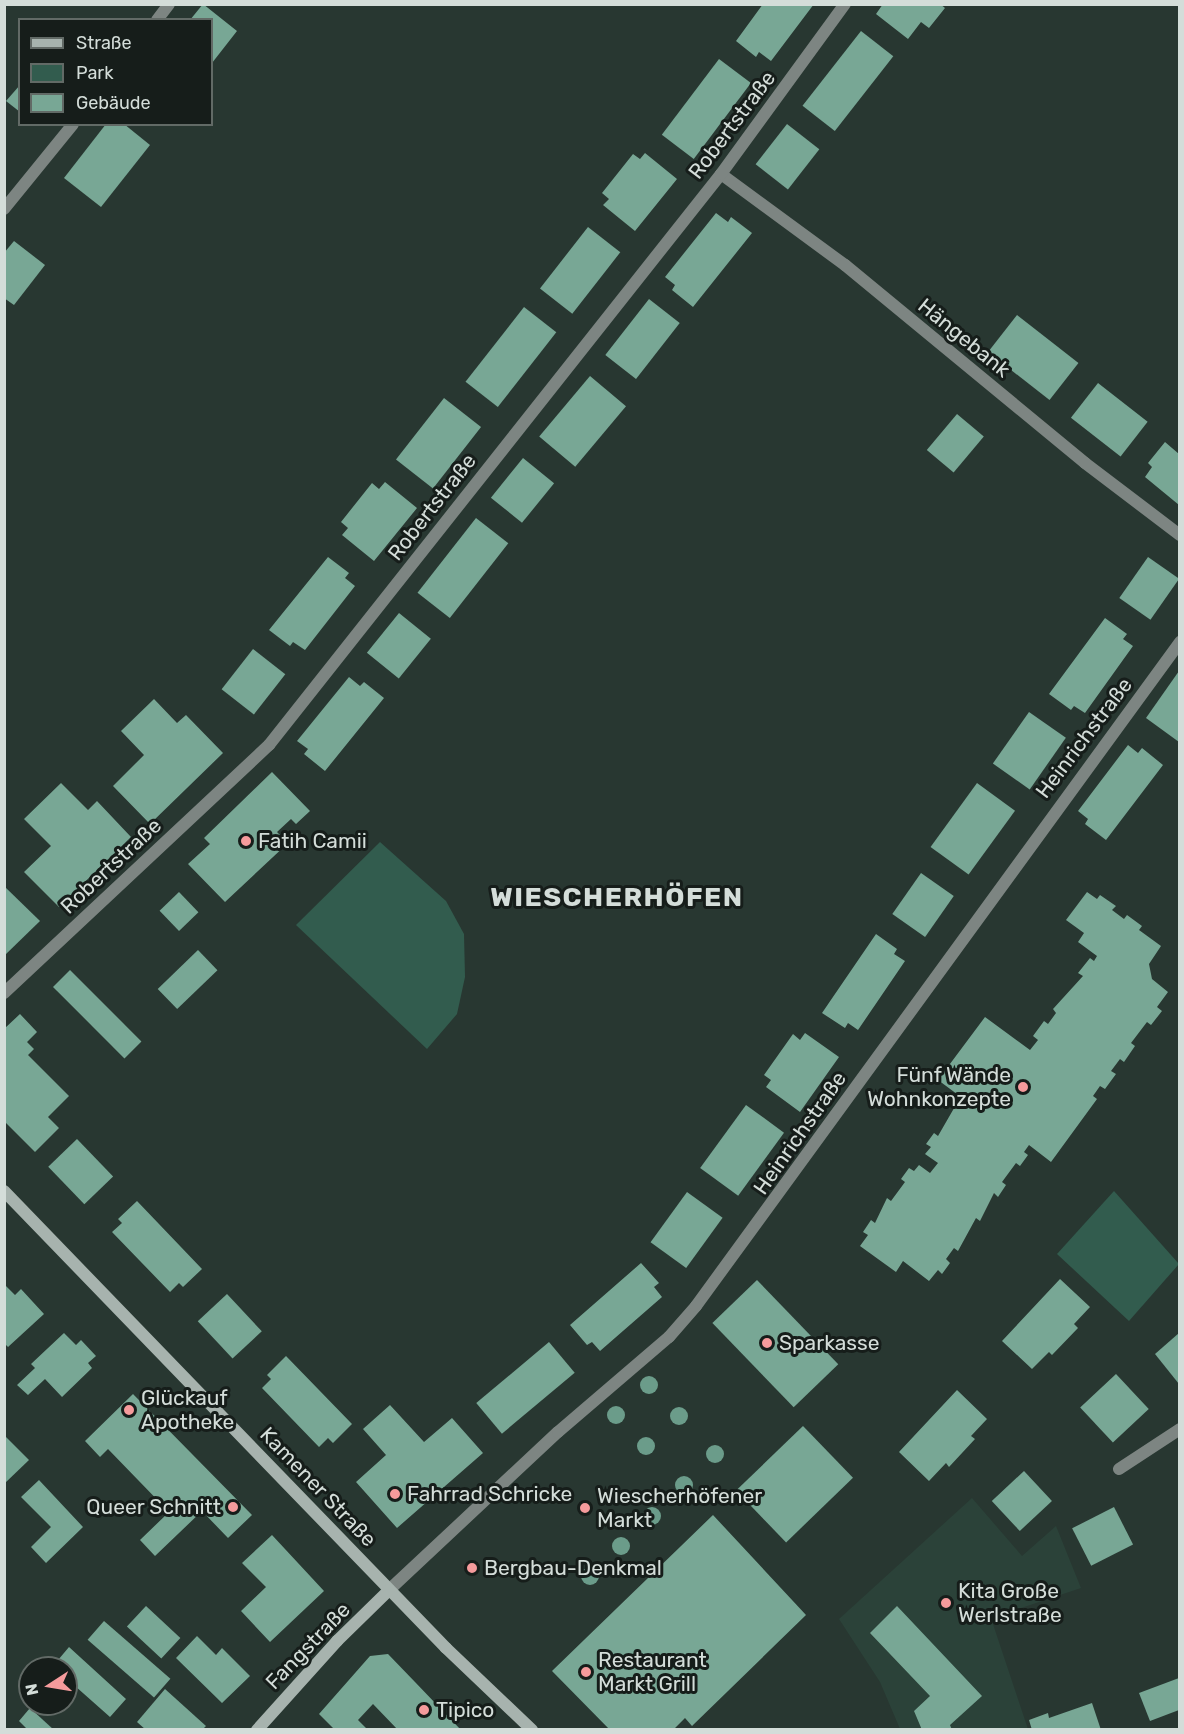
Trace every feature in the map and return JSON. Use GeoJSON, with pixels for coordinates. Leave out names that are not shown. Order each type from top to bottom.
{"type":"FeatureCollection","features":[{"type":"Feature","properties":{"kind":"main road","name":"Kamener Straße"},"geometry":{"type":"LineString","coordinates":[[4,1191],[389,1590],[532,1730]]}},
{"type":"Feature","properties":{"kind":"main road","name":"Fangstraße"},"geometry":{"type":"LineString","coordinates":[[256,1730],[337,1641],[389,1590]]}},
{"type":"Feature","properties":{"kind":"street"},"geometry":{"type":"LineString","coordinates":[[158,18],[169,4]]}},
{"type":"Feature","properties":{"kind":"street","name":"Robertstraße"},"geometry":{"type":"LineString","coordinates":[[4,993],[269,745],[721,174],[845,4]]}},
{"type":"Feature","properties":{"kind":"street"},"geometry":{"type":"LineString","coordinates":[[4,210],[71,126]]}},
{"type":"Feature","properties":{"kind":"street","name":"Hängebank"},"geometry":{"type":"LineString","coordinates":[[721,174],[845,265],[1085,463],[1179,535]]}},
{"type":"Feature","properties":{"kind":"street","name":"Heinrichstraße"},"geometry":{"type":"LineString","coordinates":[[389,1590],[558,1432],[669,1337],[696,1306],[1179,642]]}},
{"type":"Feature","properties":{"kind":"street"},"geometry":{"type":"LineString","coordinates":[[1119,1469],[1179,1430]]}},
{"type":"Feature","properties":{"kind":"shaded area","name":"Kita Große Werlstraße"},"geometry":{"type":"Polygon","coordinates":[[[972,1498],[1022,1556],[1056,1526],[1081,1588],[991,1618],[1028,1729],[900,1729],[880,1682],[839,1619],[972,1498]]]}},
{"type":"Feature","properties":{"kind":"green space"},"geometry":{"type":"Polygon","coordinates":[[[380,842],[446,901],[464,934],[465,977],[457,1014],[427,1049],[296,925],[380,842]]]}},
{"type":"Feature","properties":{"kind":"green space"},"geometry":{"type":"Polygon","coordinates":[[[1114,1191],[1179,1264],[1129,1321],[1057,1254],[1114,1191]]]}},
{"type":"Feature","properties":{"kind":"building"},"geometry":{"type":"Polygon","coordinates":[[[203,4],[237,31],[213,62],[213,18],[192,18],[203,4]]]}},
{"type":"Feature","properties":{"kind":"building"},"geometry":{"type":"Polygon","coordinates":[[[763,4],[814,4],[771,61],[759,52],[756,57],[736,41],[763,4]]]}},
{"type":"Feature","properties":{"kind":"building"},"geometry":{"type":"Polygon","coordinates":[[[883,4],[940,4],[945,8],[929,28],[921,22],[908,39],[876,14],[883,4]]]}},
{"type":"Feature","properties":{"kind":"building"},"geometry":{"type":"Polygon","coordinates":[[[861,31],[893,56],[835,131],[803,106],[861,31]]]}},
{"type":"Feature","properties":{"kind":"building"},"geometry":{"type":"Polygon","coordinates":[[[719,59],[751,83],[694,159],[662,135],[719,59]]]}},
{"type":"Feature","properties":{"kind":"building"},"geometry":{"type":"Polygon","coordinates":[[[18,87],[18,110],[6,101],[18,87]]]}},
{"type":"Feature","properties":{"kind":"building"},"geometry":{"type":"Polygon","coordinates":[[[787,124],[819,149],[788,189],[756,164],[787,124]]]}},
{"type":"Feature","properties":{"kind":"building"},"geometry":{"type":"Polygon","coordinates":[[[104,126],[126,126],[150,145],[101,207],[64,178],[104,126]]]}},
{"type":"Feature","properties":{"kind":"building"},"geometry":{"type":"Polygon","coordinates":[[[645,153],[677,179],[635,231],[603,205],[609,199],[602,193],[633,154],[640,159],[645,153]]]}},
{"type":"Feature","properties":{"kind":"building"},"geometry":{"type":"Polygon","coordinates":[[[716,213],[728,222],[731,217],[752,233],[693,307],[672,290],[675,285],[665,277],[716,213]]]}},
{"type":"Feature","properties":{"kind":"building"},"geometry":{"type":"Polygon","coordinates":[[[588,227],[620,252],[572,314],[540,288],[588,227]]]}},
{"type":"Feature","properties":{"kind":"building"},"geometry":{"type":"Polygon","coordinates":[[[14,241],[45,265],[14,305],[4,298],[4,253],[14,241]]]}},
{"type":"Feature","properties":{"kind":"building"},"geometry":{"type":"Polygon","coordinates":[[[649,299],[680,323],[636,379],[605,355],[649,299]]]}},
{"type":"Feature","properties":{"kind":"building"},"geometry":{"type":"Polygon","coordinates":[[[524,307],[556,332],[498,407],[466,382],[524,307]]]}},
{"type":"Feature","properties":{"kind":"building"},"geometry":{"type":"Polygon","coordinates":[[[1017,315],[1078,363],[1050,400],[988,352],[1017,315]]]}},
{"type":"Feature","properties":{"kind":"building"},"geometry":{"type":"Polygon","coordinates":[[[590,376],[626,406],[575,467],[539,437],[590,376]]]}},
{"type":"Feature","properties":{"kind":"building"},"geometry":{"type":"Polygon","coordinates":[[[1098,383],[1148,422],[1121,456],[1071,418],[1098,383]]]}},
{"type":"Feature","properties":{"kind":"building"},"geometry":{"type":"Polygon","coordinates":[[[444,398],[481,427],[433,488],[396,459],[444,398]]]}},
{"type":"Feature","properties":{"kind":"building"},"geometry":{"type":"Polygon","coordinates":[[[957,414],[984,436],[954,473],[927,450],[957,414]]]}},
{"type":"Feature","properties":{"kind":"building"},"geometry":{"type":"Polygon","coordinates":[[[1165,442],[1179,454],[1179,505],[1145,477],[1152,467],[1148,463],[1165,442]]]}},
{"type":"Feature","properties":{"kind":"building"},"geometry":{"type":"Polygon","coordinates":[[[523,458],[554,483],[522,523],[491,498],[523,458]]]}},
{"type":"Feature","properties":{"kind":"building"},"geometry":{"type":"Polygon","coordinates":[[[385,482],[417,508],[374,561],[342,535],[348,528],[341,522],[372,483],[379,489],[385,482]]]}},
{"type":"Feature","properties":{"kind":"building"},"geometry":{"type":"Polygon","coordinates":[[[476,518],[508,543],[450,618],[418,593],[476,518]]]}},
{"type":"Feature","properties":{"kind":"building"},"geometry":{"type":"Polygon","coordinates":[[[328,557],[349,573],[345,578],[355,586],[305,650],[293,642],[290,646],[269,630],[328,557]]]}},
{"type":"Feature","properties":{"kind":"building"},"geometry":{"type":"Polygon","coordinates":[[[1148,557],[1179,579],[1150,620],[1119,598],[1148,557]]]}},
{"type":"Feature","properties":{"kind":"building"},"geometry":{"type":"Polygon","coordinates":[[[399,613],[431,639],[399,678],[367,653],[399,613]]]}},
{"type":"Feature","properties":{"kind":"building"},"geometry":{"type":"Polygon","coordinates":[[[1105,618],[1127,634],[1123,639],[1133,646],[1085,713],[1074,706],[1071,710],[1049,694],[1105,618]]]}},
{"type":"Feature","properties":{"kind":"building"},"geometry":{"type":"Polygon","coordinates":[[[253,649],[285,674],[254,714],[222,689],[253,649]]]}},
{"type":"Feature","properties":{"kind":"building"},"geometry":{"type":"Polygon","coordinates":[[[1179,671],[1179,742],[1146,718],[1179,671]]]}},
{"type":"Feature","properties":{"kind":"building"},"geometry":{"type":"Polygon","coordinates":[[[349,677],[360,686],[364,682],[384,698],[325,771],[304,754],[308,749],[297,741],[349,677]]]}},
{"type":"Feature","properties":{"kind":"building"},"geometry":{"type":"Polygon","coordinates":[[[154,699],[177,723],[186,715],[223,753],[150,824],[113,786],[144,755],[121,731],[154,699]]]}},
{"type":"Feature","properties":{"kind":"building"},"geometry":{"type":"Polygon","coordinates":[[[1029,712],[1066,738],[1030,789],[993,764],[1029,712]]]}},
{"type":"Feature","properties":{"kind":"building"},"geometry":{"type":"Polygon","coordinates":[[[1128,745],[1138,753],[1142,748],[1163,765],[1106,840],[1085,824],[1088,819],[1078,811],[1128,745]]]}},
{"type":"Feature","properties":{"kind":"building"},"geometry":{"type":"Polygon","coordinates":[[[272,772],[310,811],[296,824],[291,819],[277,832],[288,843],[225,902],[188,864],[210,844],[204,838],[272,772]]]}},
{"type":"Feature","properties":{"kind":"building"},"geometry":{"type":"Polygon","coordinates":[[[61,783],[88,810],[97,801],[131,837],[59,907],[24,872],[51,846],[24,819],[61,783]]]}},
{"type":"Feature","properties":{"kind":"building"},"geometry":{"type":"Polygon","coordinates":[[[977,783],[1015,811],[969,875],[931,847],[977,783]]]}},
{"type":"Feature","properties":{"kind":"building"},"geometry":{"type":"Polygon","coordinates":[[[921,873],[954,896],[925,937],[892,914],[921,873]]]}},
{"type":"Feature","properties":{"kind":"building"},"geometry":{"type":"Polygon","coordinates":[[[4,886],[40,921],[4,956],[4,886]]]}},
{"type":"Feature","properties":{"kind":"building"},"geometry":{"type":"Polygon","coordinates":[[[179,892],[198,912],[179,931],[160,911],[179,892]]]}},
{"type":"Feature","properties":{"kind":"building","name":"Fünf Wände Wohnkonzepte"},"geometry":{"type":"Polygon","coordinates":[[[1087,892],[1097,899],[1100,895],[1116,906],[1112,910],[1124,919],[1127,915],[1142,926],[1139,930],[1161,946],[1149,964],[1152,979],[1168,992],[1157,1007],[1162,1011],[1151,1025],[1147,1022],[1131,1043],[1135,1046],[1124,1062],[1120,1059],[1111,1071],[1116,1074],[1105,1089],[1100,1086],[1093,1096],[1097,1099],[1051,1162],[1029,1145],[1024,1152],[1028,1155],[1020,1166],[1016,1163],[1002,1182],[1006,1185],[998,1197],[994,1193],[980,1221],[976,1218],[958,1251],[954,1248],[946,1259],[950,1263],[942,1274],[938,1270],[929,1281],[903,1261],[896,1272],[860,1246],[868,1235],[863,1232],[871,1220],[875,1223],[887,1198],[891,1201],[905,1182],[901,1179],[909,1168],[914,1171],[919,1165],[930,1173],[938,1163],[925,1154],[931,1147],[926,1144],[934,1133],[938,1136],[957,1103],[961,1106],[965,1100],[938,1080],[985,1017],[1030,1050],[1038,1040],[1033,1036],[1044,1021],[1048,1024],[1056,1013],[1053,1009],[1083,976],[1078,973],[1090,958],[1094,961],[1097,956],[1078,942],[1084,933],[1066,920],[1087,892]]]}},
{"type":"Feature","properties":{"kind":"building"},"geometry":{"type":"Polygon","coordinates":[[[876,934],[897,949],[894,954],[905,961],[858,1030],[848,1023],[845,1028],[822,1013],[876,934]]]}},
{"type":"Feature","properties":{"kind":"building"},"geometry":{"type":"Polygon","coordinates":[[[198,950],[217,970],[177,1009],[158,989],[198,950]]]}},
{"type":"Feature","properties":{"kind":"building"},"geometry":{"type":"Polygon","coordinates":[[[70,970],[141,1041],[124,1058],[53,987],[70,970]]]}},
{"type":"Feature","properties":{"kind":"building"},"geometry":{"type":"Polygon","coordinates":[[[20,1014],[37,1032],[27,1042],[34,1049],[28,1055],[69,1096],[48,1117],[59,1128],[35,1152],[4,1121],[4,1029],[20,1014]]]}},
{"type":"Feature","properties":{"kind":"building"},"geometry":{"type":"Polygon","coordinates":[[[805,1033],[839,1057],[800,1112],[766,1087],[771,1080],[764,1075],[793,1034],[800,1040],[805,1033]]]}},
{"type":"Feature","properties":{"kind":"building"},"geometry":{"type":"Polygon","coordinates":[[[746,1105],[784,1133],[738,1196],[700,1168],[746,1105]]]}},
{"type":"Feature","properties":{"kind":"building"},"geometry":{"type":"Polygon","coordinates":[[[77,1139],[113,1176],[84,1204],[48,1167],[77,1139]]]}},
{"type":"Feature","properties":{"kind":"building"},"geometry":{"type":"Polygon","coordinates":[[[687,1192],[723,1218],[686,1268],[651,1242],[687,1192]]]}},
{"type":"Feature","properties":{"kind":"building"},"geometry":{"type":"Polygon","coordinates":[[[137,1201],[202,1269],[183,1287],[179,1283],[170,1292],[112,1232],[122,1223],[118,1219],[137,1201]]]}},
{"type":"Feature","properties":{"kind":"building"},"geometry":{"type":"Polygon","coordinates":[[[641,1263],[659,1283],[654,1287],[662,1297],[600,1351],[592,1342],[587,1345],[570,1325],[641,1263]]]}},
{"type":"Feature","properties":{"kind":"building"},"geometry":{"type":"Polygon","coordinates":[[[1060,1279],[1090,1307],[1074,1324],[1078,1328],[1052,1355],[1049,1352],[1032,1369],[1002,1341],[1060,1279]]]}},
{"type":"Feature","properties":{"kind":"building"},"geometry":{"type":"Polygon","coordinates":[[[757,1280],[838,1364],[794,1407],[712,1323],[757,1280]]]}},
{"type":"Feature","properties":{"kind":"building"},"geometry":{"type":"Polygon","coordinates":[[[4,1284],[15,1295],[21,1289],[44,1314],[8,1347],[4,1343],[4,1284]]]}},
{"type":"Feature","properties":{"kind":"building"},"geometry":{"type":"Polygon","coordinates":[[[227,1294],[262,1331],[233,1359],[198,1321],[227,1294]]]}},
{"type":"Feature","properties":{"kind":"building"},"geometry":{"type":"Polygon","coordinates":[[[64,1333],[76,1345],[81,1340],[96,1356],[88,1363],[92,1368],[62,1397],[45,1379],[28,1395],[17,1385],[35,1368],[31,1364],[64,1333]]]}},
{"type":"Feature","properties":{"kind":"building"},"geometry":{"type":"Polygon","coordinates":[[[1179,1333],[1179,1384],[1155,1354],[1179,1333]]]}},
{"type":"Feature","properties":{"kind":"building"},"geometry":{"type":"Polygon","coordinates":[[[549,1342],[575,1373],[502,1434],[476,1403],[549,1342]]]}},
{"type":"Feature","properties":{"kind":"building"},"geometry":{"type":"Polygon","coordinates":[[[286,1356],[352,1424],[333,1443],[328,1438],[319,1447],[262,1388],[271,1379],[267,1375],[286,1356]]]}},
{"type":"Feature","properties":{"kind":"building"},"geometry":{"type":"Polygon","coordinates":[[[1116,1374],[1149,1409],[1113,1443],[1080,1407],[1116,1374]]]}},
{"type":"Feature","properties":{"kind":"building"},"geometry":{"type":"Polygon","coordinates":[[[957,1390],[987,1419],[971,1436],[975,1439],[949,1467],[946,1463],[929,1481],[899,1452],[957,1390]]]}},
{"type":"Feature","properties":{"kind":"building"},"geometry":{"type":"Polygon","coordinates":[[[133,1394],[252,1515],[228,1538],[202,1511],[155,1556],[140,1540],[169,1512],[108,1449],[100,1457],[85,1441],[133,1394]]]}},
{"type":"Feature","properties":{"kind":"building"},"geometry":{"type":"Polygon","coordinates":[[[390,1405],[424,1442],[452,1418],[483,1453],[397,1528],[356,1482],[386,1455],[363,1429],[390,1405]]]}},
{"type":"Feature","properties":{"kind":"building"},"geometry":{"type":"Polygon","coordinates":[[[803,1426],[853,1478],[786,1542],[736,1491],[803,1426]]]}},
{"type":"Feature","properties":{"kind":"building"},"geometry":{"type":"Polygon","coordinates":[[[4,1435],[29,1460],[4,1484],[4,1435]]]}},
{"type":"Feature","properties":{"kind":"building"},"geometry":{"type":"Polygon","coordinates":[[[1024,1471],[1052,1501],[1020,1531],[992,1501],[1024,1471]]]}},
{"type":"Feature","properties":{"kind":"building"},"geometry":{"type":"Polygon","coordinates":[[[39,1480],[83,1527],[46,1563],[31,1547],[51,1527],[21,1497],[39,1480]]]}},
{"type":"Feature","properties":{"kind":"building"},"geometry":{"type":"Polygon","coordinates":[[[1114,1507],[1133,1544],[1091,1566],[1072,1528],[1114,1507]]]}},
{"type":"Feature","properties":{"kind":"building"},"geometry":{"type":"Polygon","coordinates":[[[713,1515],[806,1615],[692,1726],[685,1718],[673,1730],[610,1730],[552,1671],[713,1515]]]}},
{"type":"Feature","properties":{"kind":"building"},"geometry":{"type":"Polygon","coordinates":[[[272,1535],[324,1591],[270,1642],[241,1611],[266,1587],[242,1563],[272,1535]]]}},
{"type":"Feature","properties":{"kind":"building"},"geometry":{"type":"Polygon","coordinates":[[[146,1606],[180,1638],[161,1659],[127,1626],[146,1606]]]}},
{"type":"Feature","properties":{"kind":"building"},"geometry":{"type":"Polygon","coordinates":[[[897,1606],[982,1696],[950,1725],[952,1730],[922,1730],[914,1711],[930,1696],[870,1633],[897,1606]]]}},
{"type":"Feature","properties":{"kind":"building"},"geometry":{"type":"Polygon","coordinates":[[[104,1621],[170,1679],[154,1698],[88,1640],[104,1621]]]}},
{"type":"Feature","properties":{"kind":"building"},"geometry":{"type":"Polygon","coordinates":[[[197,1636],[216,1655],[222,1648],[250,1676],[222,1703],[176,1658],[197,1636]]]}},
{"type":"Feature","properties":{"kind":"building"},"geometry":{"type":"Polygon","coordinates":[[[69,1647],[126,1699],[110,1717],[78,1689],[78,1656],[61,1656],[69,1647]]]}},
{"type":"Feature","properties":{"kind":"building"},"geometry":{"type":"Polygon","coordinates":[[[388,1654],[461,1730],[398,1730],[373,1704],[358,1720],[368,1730],[335,1730],[319,1714],[370,1656],[388,1654]]]}},
{"type":"Feature","properties":{"kind":"building"},"geometry":{"type":"Polygon","coordinates":[[[1179,1678],[1179,1710],[1150,1721],[1139,1693],[1179,1678]]]}},
{"type":"Feature","properties":{"kind":"building"},"geometry":{"type":"Polygon","coordinates":[[[165,1689],[206,1726],[202,1730],[146,1730],[137,1722],[165,1689]]]}},
{"type":"Feature","properties":{"kind":"building"},"geometry":{"type":"Polygon","coordinates":[[[1092,1703],[1101,1730],[1032,1730],[1029,1720],[1048,1713],[1049,1718],[1092,1703]]]}},
{"type":"Feature","properties":{"kind":"building"},"geometry":{"type":"Polygon","coordinates":[[[23,1716],[39,1716],[54,1730],[28,1730],[19,1721],[23,1716]]]}},
{"type":"Feature","properties":{"kind":"place","name":"Fatih Camii"},"geometry":{"type":"Point","coordinates":[246,841]}},
{"type":"Feature","properties":{"kind":"place","name":"Fünf Wände Wohnkonzepte"},"geometry":{"type":"Point","coordinates":[1023,1087]}},
{"type":"Feature","properties":{"kind":"place","name":"Sparkasse"},"geometry":{"type":"Point","coordinates":[767,1343]}},
{"type":"Feature","properties":{"kind":"place","name":"Glückauf Apotheke"},"geometry":{"type":"Point","coordinates":[129,1410]}},
{"type":"Feature","properties":{"kind":"place","name":"Fahrrad Schricke"},"geometry":{"type":"Point","coordinates":[395,1494]}},
{"type":"Feature","properties":{"kind":"place","name":"Queer Schnitt"},"geometry":{"type":"Point","coordinates":[233,1507]}},
{"type":"Feature","properties":{"kind":"place","name":"Wiescherhöfener Markt"},"geometry":{"type":"Point","coordinates":[585,1508]}},
{"type":"Feature","properties":{"kind":"place","name":"Bergbau-Denkmal"},"geometry":{"type":"Point","coordinates":[472,1568]}},
{"type":"Feature","properties":{"kind":"place","name":"Kita Große Werlstraße"},"geometry":{"type":"Point","coordinates":[946,1603]}},
{"type":"Feature","properties":{"kind":"place","name":"Restaurant Markt Grill"},"geometry":{"type":"Point","coordinates":[586,1672]}},
{"type":"Feature","properties":{"kind":"place","name":"Tipico"},"geometry":{"type":"Point","coordinates":[424,1710]}},
{"type":"Feature","properties":{"kind":"district","name":"WIESCHERHÖFEN"},"geometry":{"type":"Point","coordinates":[617,898]}}]}
